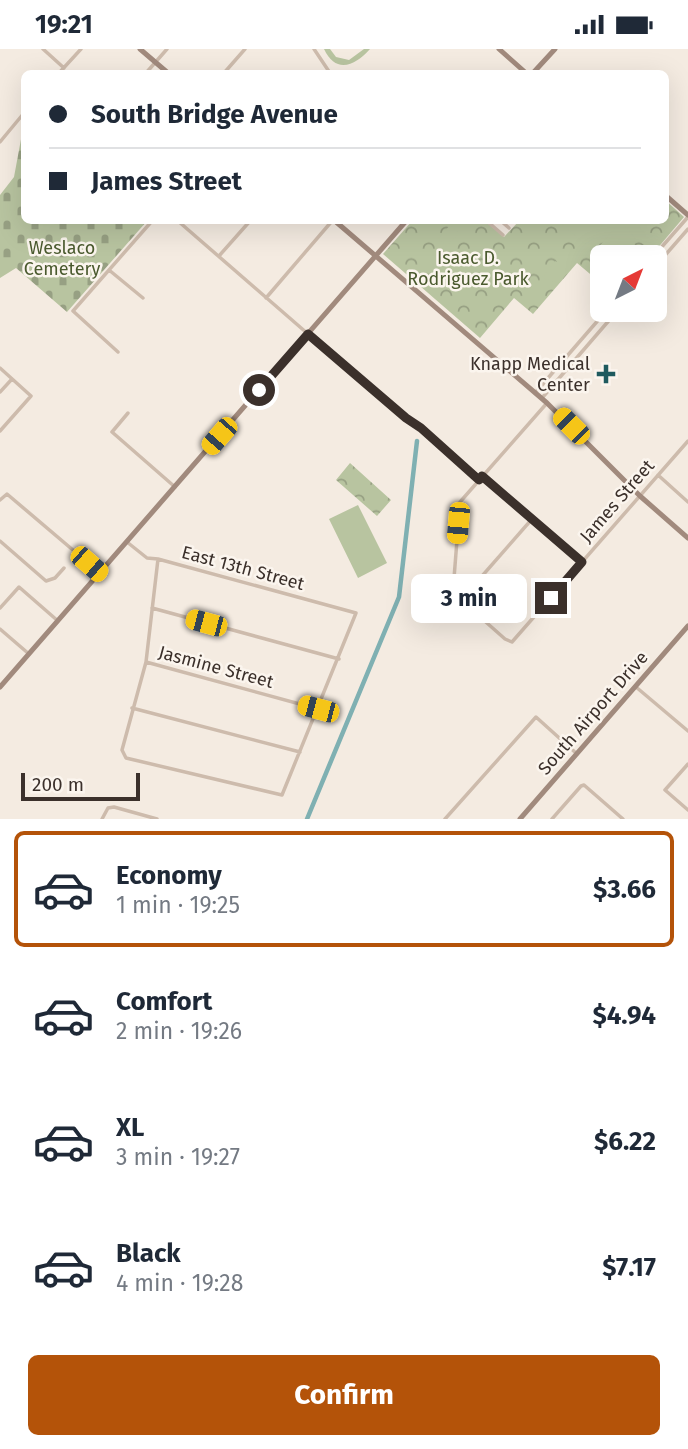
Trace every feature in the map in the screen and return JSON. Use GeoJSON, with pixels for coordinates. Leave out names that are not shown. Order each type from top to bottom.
{"type":"FeatureCollection","features":[{"type":"Feature","properties":{"kind":"street"},"geometry":{"type":"LineString","coordinates":[[43,49],[64,68],[81,49]]}},
{"type":"Feature","properties":{"kind":"street"},"geometry":{"type":"LineString","coordinates":[[140,49],[164,70]]}},
{"type":"Feature","properties":{"kind":"street"},"geometry":{"type":"LineString","coordinates":[[148,70],[167,49]]}},
{"type":"Feature","properties":{"kind":"street"},"geometry":{"type":"LineString","coordinates":[[227,70],[245,49]]}},
{"type":"Feature","properties":{"kind":"street"},"geometry":{"type":"LineString","coordinates":[[314,49],[328,70]]}},
{"type":"Feature","properties":{"kind":"street"},"geometry":{"type":"LineString","coordinates":[[499,49],[523,70]]}},
{"type":"Feature","properties":{"kind":"street"},"geometry":{"type":"LineString","coordinates":[[536,70],[555,49]]}},
{"type":"Feature","properties":{"kind":"street"},"geometry":{"type":"LineString","coordinates":[[0,142],[21,117]]}},
{"type":"Feature","properties":{"kind":"street"},"geometry":{"type":"LineString","coordinates":[[663,245],[688,216],[669,199]]}},
{"type":"Feature","properties":{"kind":"street"},"geometry":{"type":"LineString","coordinates":[[118,352],[73,311],[149,224]]}},
{"type":"Feature","properties":{"kind":"street"},"geometry":{"type":"LineString","coordinates":[[182,224],[406,418],[582,562]]}},
{"type":"Feature","properties":{"kind":"street"},"geometry":{"type":"LineString","coordinates":[[219,256],[247,224]]}},
{"type":"Feature","properties":{"kind":"street"},"geometry":{"type":"LineString","coordinates":[[266,298],[331,224]]}},
{"type":"Feature","properties":{"kind":"street"},"geometry":{"type":"LineString","coordinates":[[338,224],[542,398],[640,496],[688,538]]}},
{"type":"Feature","properties":{"kind":"street"},"geometry":{"type":"LineString","coordinates":[[0,687],[403,224]]}},
{"type":"Feature","properties":{"kind":"street"},"geometry":{"type":"LineString","coordinates":[[490,224],[503,235]]}},
{"type":"Feature","properties":{"kind":"street"},"geometry":{"type":"LineString","coordinates":[[504,224],[509,228]]}},
{"type":"Feature","properties":{"kind":"street"},"geometry":{"type":"LineString","coordinates":[[667,253],[688,229]]}},
{"type":"Feature","properties":{"kind":"street"},"geometry":{"type":"LineString","coordinates":[[109,270],[143,298]]}},
{"type":"Feature","properties":{"kind":"street"},"geometry":{"type":"LineString","coordinates":[[536,393],[597,322]]}},
{"type":"Feature","properties":{"kind":"street"},"geometry":{"type":"LineString","coordinates":[[542,398],[608,322]]}},
{"type":"Feature","properties":{"kind":"street"},"geometry":{"type":"LineString","coordinates":[[0,368],[30,396],[0,431]]}},
{"type":"Feature","properties":{"kind":"street"},"geometry":{"type":"LineString","coordinates":[[0,392],[12,379]]}},
{"type":"Feature","properties":{"kind":"street"},"geometry":{"type":"LineString","coordinates":[[532,519],[461,600],[453,591],[460,502],[547,403]]}},
{"type":"Feature","properties":{"kind":"street"},"geometry":{"type":"LineString","coordinates":[[128,413],[111,432],[175,487]]}},
{"type":"Feature","properties":{"kind":"street","name":"James Street"},"geometry":{"type":"LineString","coordinates":[[461,600],[505,639],[512,642],[688,441]]}},
{"type":"Feature","properties":{"kind":"street"},"geometry":{"type":"LineString","coordinates":[[658,475],[688,502]]}},
{"type":"Feature","properties":{"kind":"street"},"geometry":{"type":"LineString","coordinates":[[0,500],[7,494],[100,573]]}},
{"type":"Feature","properties":{"kind":"street"},"geometry":{"type":"LineString","coordinates":[[0,541],[46,581],[55,578],[64,568]]}},
{"type":"Feature","properties":{"kind":"street","name":"East 13th Street"},"geometry":{"type":"LineString","coordinates":[[127,541],[147,558],[356,613],[339,659]]}},
{"type":"Feature","properties":{"kind":"street"},"geometry":{"type":"LineString","coordinates":[[152,608],[339,659],[282,795],[126,758],[122,750],[146,662],[152,608],[158,559]]}},
{"type":"Feature","properties":{"kind":"street"},"geometry":{"type":"LineString","coordinates":[[0,608],[19,587],[58,621]]}},
{"type":"Feature","properties":{"kind":"street","name":"South Airport Drive"},"geometry":{"type":"LineString","coordinates":[[520,819],[688,626]]}},
{"type":"Feature","properties":{"kind":"street"},"geometry":{"type":"LineString","coordinates":[[0,629],[29,654]]}},
{"type":"Feature","properties":{"kind":"street","name":"Jasmine Street"},"geometry":{"type":"LineString","coordinates":[[146,662],[318,709]]}},
{"type":"Feature","properties":{"kind":"street"},"geometry":{"type":"LineString","coordinates":[[636,686],[688,731]]}},
{"type":"Feature","properties":{"kind":"street"},"geometry":{"type":"LineString","coordinates":[[132,708],[300,752]]}},
{"type":"Feature","properties":{"kind":"street"},"geometry":{"type":"LineString","coordinates":[[445,819],[536,717],[577,754]]}},
{"type":"Feature","properties":{"kind":"street"},"geometry":{"type":"LineString","coordinates":[[688,764],[665,790],[688,810]]}},
{"type":"Feature","properties":{"kind":"street"},"geometry":{"type":"LineString","coordinates":[[552,819],[584,785],[623,819]]}},
{"type":"Feature","properties":{"kind":"street"},"geometry":{"type":"LineString","coordinates":[[102,819],[108,808],[114,807],[157,819]]}},
{"type":"Feature","properties":{"kind":"green space"},"geometry":{"type":"Polygon","coordinates":[[[324,49],[330,49],[336,57],[349,60],[364,49],[370,49],[352,63],[340,65],[329,57],[324,49]]]}},
{"type":"Feature","properties":{"kind":"green space","name":"Weslaco Cemetery"},"geometry":{"type":"Polygon","coordinates":[[[21,139],[21,224],[144,224],[67,312],[16,268],[0,278],[0,195],[14,177],[21,139]]]}},
{"type":"Feature","properties":{"kind":"green space","name":"Isaac D. Rodriguez Park"},"geometry":{"type":"Polygon","coordinates":[[[669,204],[684,217],[660,245],[590,245],[590,274],[577,263],[533,314],[514,298],[480,338],[383,254],[409,224],[489,224],[504,237],[516,224],[669,224],[669,204]]]}},
{"type":"Feature","properties":{"kind":"green space"},"geometry":{"type":"Polygon","coordinates":[[[562,224],[604,224],[585,244],[562,224]]]}},
{"type":"Feature","properties":{"kind":"green space"},"geometry":{"type":"Polygon","coordinates":[[[618,224],[623,224],[634,237],[635,245],[600,245],[618,224]]]}},
{"type":"Feature","properties":{"kind":"green space"},"geometry":{"type":"Polygon","coordinates":[[[450,225],[459,233],[447,246],[438,239],[450,225]]]}},
{"type":"Feature","properties":{"kind":"green space"},"geometry":{"type":"Polygon","coordinates":[[[555,261],[571,269],[559,283],[542,278],[555,261]]]}},
{"type":"Feature","properties":{"kind":"green space"},"geometry":{"type":"Polygon","coordinates":[[[350,463],[391,500],[377,516],[336,480],[350,463]]]}},
{"type":"Feature","properties":{"kind":"green space"},"geometry":{"type":"Polygon","coordinates":[[[358,505],[387,563],[358,578],[329,519],[358,505]]]}},
{"type":"Feature","properties":{"kind":"waterway"},"geometry":{"type":"LineString","coordinates":[[307,819],[399,597],[417,441]]}},
{"type":"Feature","properties":{"kind":"place","name":"Knapp Medical Center"},"geometry":{"type":"Point","coordinates":[606,374]}},
{"type":"Feature","properties":{"kind":"route"},"geometry":{"type":"LineString","coordinates":[[259,390],[308,334],[479,480],[482,476],[582,562],[551,598]]}}]}
